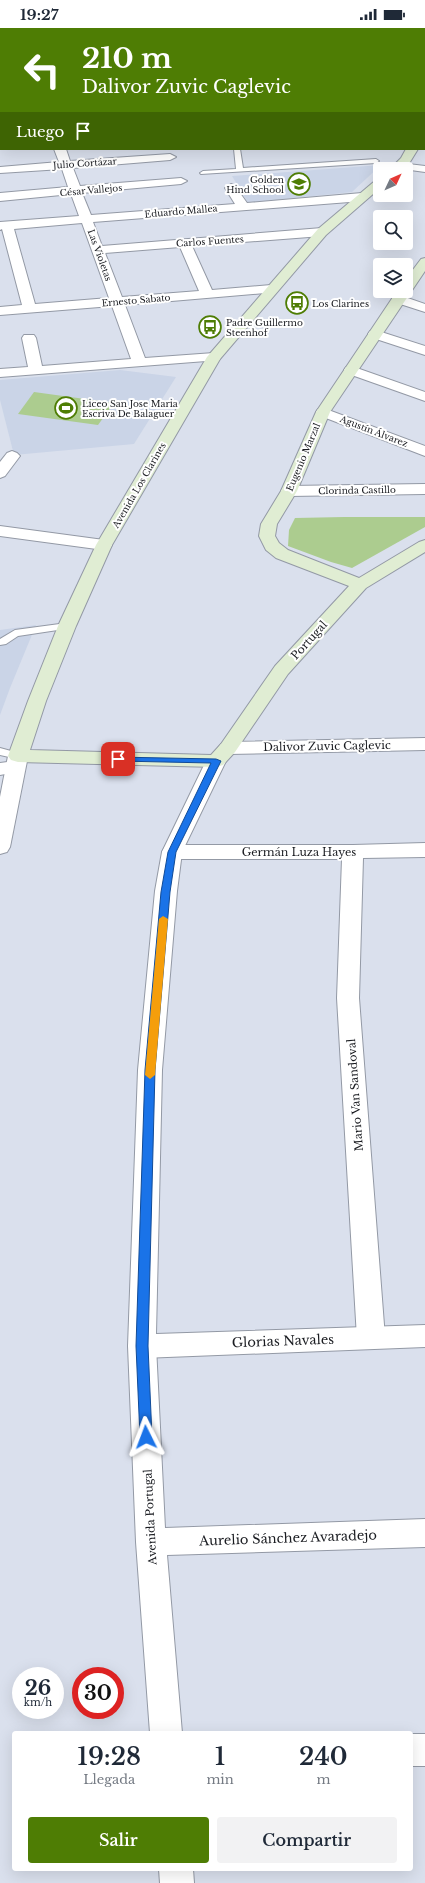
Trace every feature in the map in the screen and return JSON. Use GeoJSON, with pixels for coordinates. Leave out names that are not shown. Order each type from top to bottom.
{"type":"FeatureCollection","features":[{"type":"Feature","properties":{"kind":"main road"},"geometry":{"type":"LineString","coordinates":[[402,162],[411,150]]}},
{"type":"Feature","properties":{"kind":"main road","name":"Avenida Los Clarines"},"geometry":{"type":"LineString","coordinates":[[11,764],[67,626],[104,545],[214,357],[271,289],[322,232],[373,188]]}},
{"type":"Feature","properties":{"kind":"main road","name":"Eugenio Marzal"},"geometry":{"type":"LineString","coordinates":[[413,280],[423,266]]}},
{"type":"Feature","properties":{"kind":"main road","name":"Eugenio Marzal"},"geometry":{"type":"LineString","coordinates":[[360,584],[282,554],[272,546],[267,536],[270,524],[289,491],[323,412],[400,298]]}},
{"type":"Feature","properties":{"kind":"main road","name":"Portugal"},"geometry":{"type":"LineString","coordinates":[[222,754],[281,670],[360,584],[425,545]]}},
{"type":"Feature","properties":{"kind":"main road","name":"Dalivor Zuvic Caglevic"},"geometry":{"type":"LineString","coordinates":[[11,764],[222,754]]}},
{"type":"Feature","properties":{"kind":"street","name":"Las Violetas"},"geometry":{"type":"LineString","coordinates":[[60,150],[139,361]]}},
{"type":"Feature","properties":{"kind":"street","name":"Julio Cortázar"},"geometry":{"type":"LineString","coordinates":[[0,170],[170,157]]}},
{"type":"Feature","properties":{"kind":"street"},"geometry":{"type":"LineString","coordinates":[[413,168],[425,169]]}},
{"type":"Feature","properties":{"kind":"street","name":"César Vallejos"},"geometry":{"type":"LineString","coordinates":[[0,197],[181,181]]}},
{"type":"Feature","properties":{"kind":"street"},"geometry":{"type":"LineString","coordinates":[[231,188],[243,206]]}},
{"type":"Feature","properties":{"kind":"street","name":"Eduardo Mallea"},"geometry":{"type":"LineString","coordinates":[[3,225],[362,197]]}},
{"type":"Feature","properties":{"kind":"street"},"geometry":{"type":"LineString","coordinates":[[3,225],[29,308]]}},
{"type":"Feature","properties":{"kind":"street","name":"Carlos Fuentes"},"geometry":{"type":"LineString","coordinates":[[98,250],[322,232]]}},
{"type":"Feature","properties":{"kind":"street"},"geometry":{"type":"LineString","coordinates":[[184,243],[207,294]]}},
{"type":"Feature","properties":{"kind":"street","name":"Ernesto Sabato"},"geometry":{"type":"LineString","coordinates":[[0,311],[271,289]]}},
{"type":"Feature","properties":{"kind":"street"},"geometry":{"type":"LineString","coordinates":[[410,298],[425,308]]}},
{"type":"Feature","properties":{"kind":"street"},"geometry":{"type":"LineString","coordinates":[[375,334],[425,351]]}},
{"type":"Feature","properties":{"kind":"street"},"geometry":{"type":"LineString","coordinates":[[29,338],[36,370]]}},
{"type":"Feature","properties":{"kind":"street"},"geometry":{"type":"LineString","coordinates":[[0,373],[139,361],[214,357]]}},
{"type":"Feature","properties":{"kind":"street"},"geometry":{"type":"LineString","coordinates":[[351,370],[425,397]]}},
{"type":"Feature","properties":{"kind":"street","name":"Agustín Álvarez"},"geometry":{"type":"LineString","coordinates":[[323,412],[425,451]]}},
{"type":"Feature","properties":{"kind":"street"},"geometry":{"type":"LineString","coordinates":[[0,474],[12,456]]}},
{"type":"Feature","properties":{"kind":"street","name":"Clorinda Castillo"},"geometry":{"type":"LineString","coordinates":[[289,491],[425,489]]}},
{"type":"Feature","properties":{"kind":"street"},"geometry":{"type":"LineString","coordinates":[[0,531],[104,545]]}},
{"type":"Feature","properties":{"kind":"street","name":"Dalivor Zuvic Caglevic"},"geometry":{"type":"LineString","coordinates":[[222,754],[425,744]]}},
{"type":"Feature","properties":{"kind":"street","name":"Avenida Portugal"},"geometry":{"type":"LineString","coordinates":[[166,1731],[151,1542],[142,1346],[150,1070],[166,892],[172,852],[222,754]]}},
{"type":"Feature","properties":{"kind":"street","name":"Avenida Los Clarines"},"geometry":{"type":"LineString","coordinates":[[0,847],[11,764]]}},
{"type":"Feature","properties":{"kind":"street","name":"Germán Luza Hayes"},"geometry":{"type":"LineString","coordinates":[[172,852],[353,852],[425,850]]}},
{"type":"Feature","properties":{"kind":"street","name":"Mario Van Sandoval"},"geometry":{"type":"LineString","coordinates":[[353,852],[348,998],[371,1338]]}},
{"type":"Feature","properties":{"kind":"street","name":"Glorias Navales"},"geometry":{"type":"LineString","coordinates":[[142,1346],[425,1336]]}},
{"type":"Feature","properties":{"kind":"street","name":"Aurelio Sánchez Avaradejo"},"geometry":{"type":"LineString","coordinates":[[151,1542],[425,1533]]}},
{"type":"Feature","properties":{"kind":"street"},"geometry":{"type":"LineString","coordinates":[[413,1750],[425,1750]]}},
{"type":"Feature","properties":{"kind":"street"},"geometry":{"type":"LineString","coordinates":[[176,1871],[177,1883]]}},
{"type":"Feature","properties":{"kind":"lane"},"geometry":{"type":"LineString","coordinates":[[237,150],[240,171]]}},
{"type":"Feature","properties":{"kind":"lane"},"geometry":{"type":"LineString","coordinates":[[203,173],[376,161]]}},
{"type":"Feature","properties":{"kind":"lane"},"geometry":{"type":"LineString","coordinates":[[2,642],[7,637],[15,634],[67,626]]}},
{"type":"Feature","properties":{"kind":"lane"},"geometry":{"type":"LineString","coordinates":[[0,751],[11,764]]}},
{"type":"Feature","properties":{"kind":"shaded area","name":"Golden Hind School"},"geometry":{"type":"Polygon","coordinates":[[[373,166],[373,172],[352,192],[248,203],[232,176],[373,166]]]}},
{"type":"Feature","properties":{"kind":"shaded area","name":"Liceo San Jose Maria Escriva De Balaguer"},"geometry":{"type":"Polygon","coordinates":[[[120,370],[176,377],[134,444],[14,455],[0,400],[0,380],[120,370]]]}},
{"type":"Feature","properties":{"kind":"shaded area"},"geometry":{"type":"Polygon","coordinates":[[[36,625],[10,688],[0,715],[0,630],[36,625]]]}},
{"type":"Feature","properties":{"kind":"green space","name":"Liceo San Jose Maria Escriva De Balaguer"},"geometry":{"type":"Polygon","coordinates":[[[34,392],[114,403],[98,425],[18,414],[34,392]]]}},
{"type":"Feature","properties":{"kind":"green space"},"geometry":{"type":"Polygon","coordinates":[[[425,517],[425,527],[352,568],[288,546],[289,530],[295,518],[425,517]]]}},
{"type":"Feature","properties":{"kind":"slow traffic"},"geometry":{"type":"LineString","coordinates":[[150,1075],[163,919]]}},
{"type":"Feature","properties":{"kind":"place","name":"Golden Hind School"},"geometry":{"type":"Point","coordinates":[299,184]}},
{"type":"Feature","properties":{"kind":"place","name":"Los Clarines"},"geometry":{"type":"Point","coordinates":[297,303]}},
{"type":"Feature","properties":{"kind":"place","name":"Padre Guillermo Steenhof"},"geometry":{"type":"Point","coordinates":[210,327]}},
{"type":"Feature","properties":{"kind":"place","name":"Liceo San Jose Maria Escriva De Balaguer"},"geometry":{"type":"Point","coordinates":[66,408]}},
{"type":"Feature","properties":{"kind":"route"},"geometry":{"type":"LineString","coordinates":[[118,759],[216,761],[172,852],[166,892],[150,1070],[142,1346],[146,1437]]}}]}
